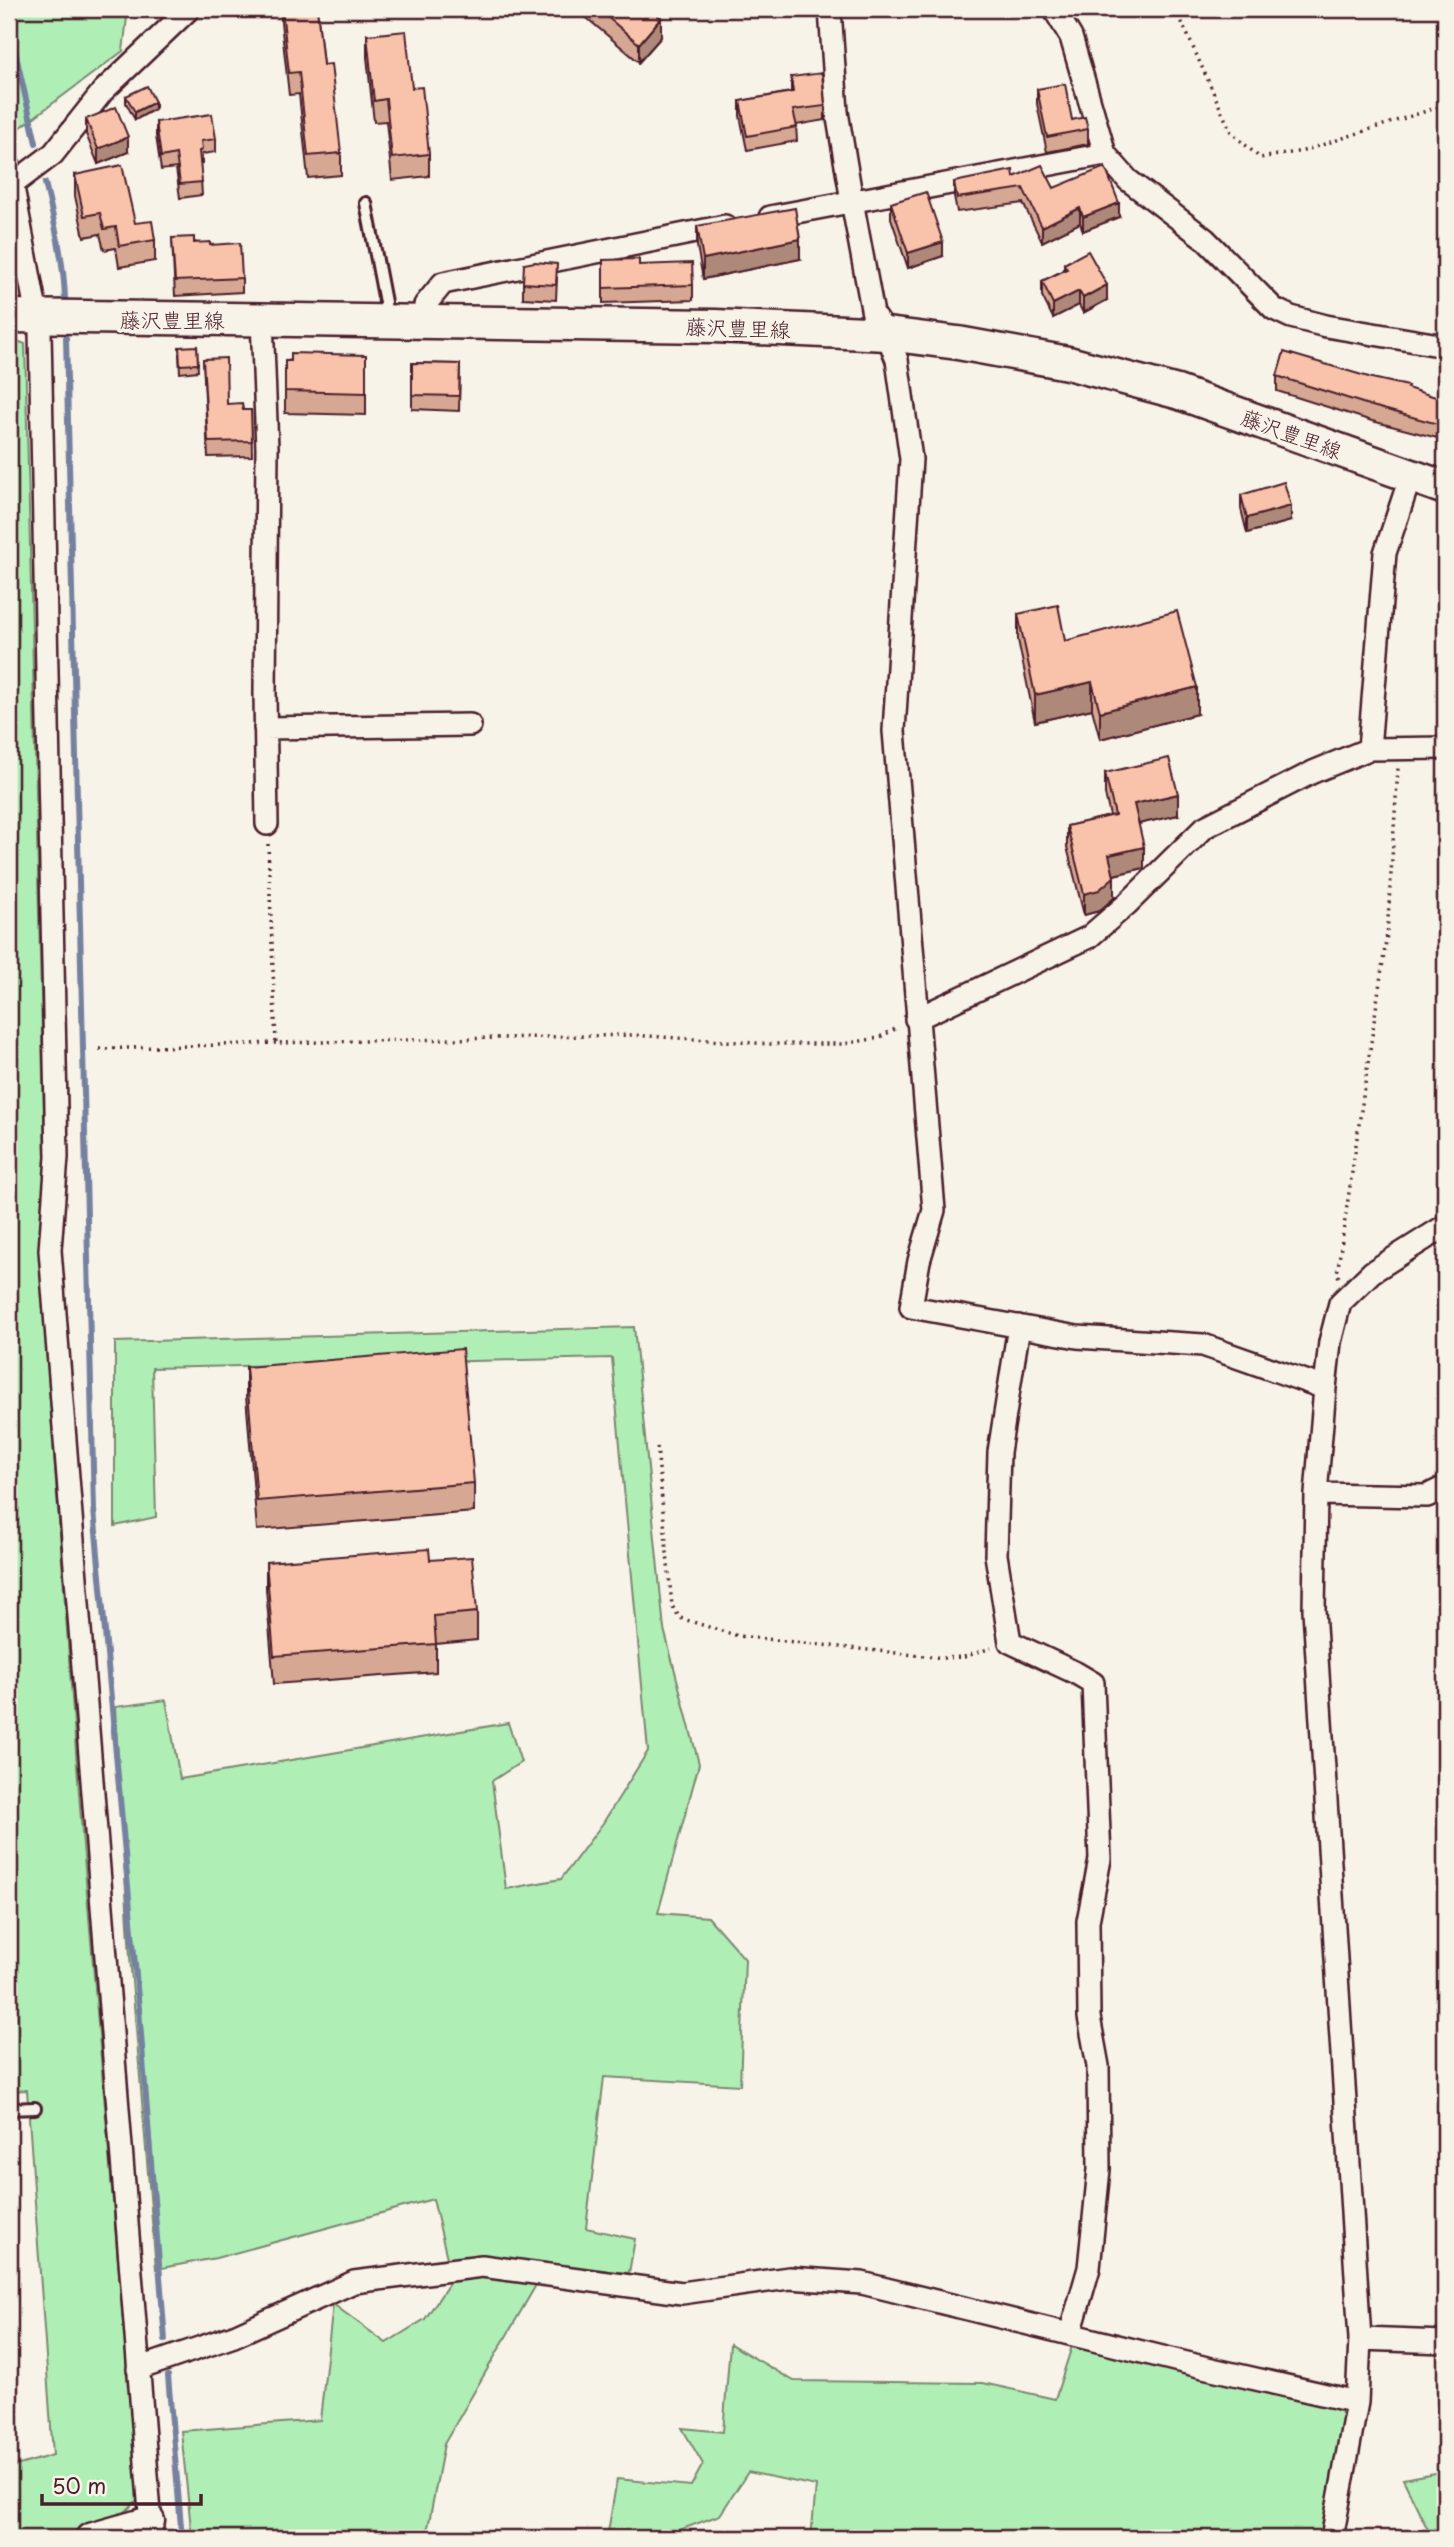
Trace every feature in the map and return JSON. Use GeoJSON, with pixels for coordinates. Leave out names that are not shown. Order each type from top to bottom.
{"type":"FeatureCollection","features":[{"type":"Feature","properties":{"kind":"main road","name":"藤沢豊里線"},"geometry":{"type":"LineString","coordinates":[[23,316],[715,326],[887,334],[958,343],[1068,363],[1177,391],[1445,488]]}},
{"type":"Feature","properties":{"kind":"street"},"geometry":{"type":"LineString","coordinates":[[90,2538],[151,2530],[50,1250],[57,1157],[23,316],[11,175],[53,154],[103,91],[189,9]]}},
{"type":"Feature","properties":{"kind":"street"},"geometry":{"type":"LineString","coordinates":[[830,9],[837,112],[852,201],[873,314],[887,334],[897,360],[911,459],[894,731],[934,1210],[919,1261],[911,1307],[1077,1337],[1203,1345],[1325,1388]]}},
{"type":"Feature","properties":{"kind":"street"},"geometry":{"type":"LineString","coordinates":[[1054,9],[1071,37],[1105,154],[1128,180],[1205,239],[1274,309],[1291,317],[1326,326],[1445,345]]}},
{"type":"Feature","properties":{"kind":"street"},"geometry":{"type":"LineString","coordinates":[[426,322],[425,304],[443,283],[852,201],[1105,154]]}},
{"type":"Feature","properties":{"kind":"street"},"geometry":{"type":"LineString","coordinates":[[262,319],[267,448],[267,824]]}},
{"type":"Feature","properties":{"kind":"street"},"geometry":{"type":"LineString","coordinates":[[1369,749],[1385,553],[1411,475]]}},
{"type":"Feature","properties":{"kind":"street"},"geometry":{"type":"LineString","coordinates":[[265,728],[470,725]]}},
{"type":"Feature","properties":{"kind":"street"},"geometry":{"type":"LineString","coordinates":[[916,1019],[1089,937],[1127,904],[1205,827],[1313,772],[1369,749],[1445,748]]}},
{"type":"Feature","properties":{"kind":"street"},"geometry":{"type":"LineString","coordinates":[[1332,2538],[1357,2402],[1360,2339],[1314,1610],[1316,1494],[1325,1388],[1330,1342],[1340,1303],[1372,1272],[1445,1226]]}},
{"type":"Feature","properties":{"kind":"street"},"geometry":{"type":"LineString","coordinates":[[1019,1326],[999,1452],[996,1555],[1010,1642],[1093,1683],[1100,1859],[1088,1921],[1088,2017],[1098,2066],[1099,2169],[1089,2268],[1070,2334]]}},
{"type":"Feature","properties":{"kind":"street"},"geometry":{"type":"LineString","coordinates":[[1316,1494],[1427,1496],[1445,1487]]}},
{"type":"Feature","properties":{"kind":"street"},"geometry":{"type":"LineString","coordinates":[[138,2369],[234,2336],[354,2282],[482,2266],[681,2292],[789,2278],[862,2283],[1357,2402]]}},
{"type":"Feature","properties":{"kind":"street"},"geometry":{"type":"LineString","coordinates":[[1360,2339],[1445,2342]]}},
{"type":"Feature","properties":{"kind":"lane"},"geometry":{"type":"LineString","coordinates":[[366,203],[385,302],[386,321]]}},
{"type":"Feature","properties":{"kind":"lane"},"geometry":{"type":"LineString","coordinates":[[9,2109],[36,2108]]}},
{"type":"Feature","properties":{"kind":"path"},"geometry":{"type":"LineString","coordinates":[[1176,9],[1231,132],[1260,158],[1303,151],[1445,105]]}},
{"type":"Feature","properties":{"kind":"path"},"geometry":{"type":"LineString","coordinates":[[1351,1292],[1337,1274],[1387,934],[1399,749]]}},
{"type":"Feature","properties":{"kind":"path"},"geometry":{"type":"LineString","coordinates":[[267,824],[276,1043]]}},
{"type":"Feature","properties":{"kind":"path"},"geometry":{"type":"LineString","coordinates":[[99,1049],[632,1035],[770,1044],[845,1044],[878,1038],[916,1019]]}},
{"type":"Feature","properties":{"kind":"path"},"geometry":{"type":"LineString","coordinates":[[657,1447],[671,1606],[680,1618],[738,1636],[944,1658],[964,1657],[1010,1642]]}},
{"type":"Feature","properties":{"kind":"green space"},"geometry":{"type":"Polygon","coordinates":[[[9,9],[128,9],[123,51],[17,130],[9,95],[9,9]]]}},
{"type":"Feature","properties":{"kind":"green space"},"geometry":{"type":"Polygon","coordinates":[[[9,338],[25,344],[45,1158],[40,1265],[82,1833],[138,2499],[117,2520],[53,2538],[9,2538],[9,2468],[53,2455],[27,2090],[9,2091],[9,2020],[17,2018],[9,1912],[9,338]]]}},
{"type":"Feature","properties":{"kind":"green space"},"geometry":{"type":"Polygon","coordinates":[[[634,1327],[664,1629],[699,1764],[658,1913],[708,1917],[745,1959],[740,2085],[604,2077],[586,2228],[635,2239],[629,2273],[547,2266],[444,2444],[426,2538],[192,2538],[181,2431],[320,2420],[333,2304],[386,2343],[425,2319],[452,2279],[433,2199],[216,2258],[156,2269],[130,1957],[115,1707],[166,1700],[180,1779],[508,1723],[521,1762],[492,1781],[506,1889],[561,1879],[603,1823],[648,1751],[612,1358],[152,1368],[156,1517],[115,1526],[115,1342],[634,1327]]]}},
{"type":"Feature","properties":{"kind":"green space"},"geometry":{"type":"Polygon","coordinates":[[[1073,2343],[1338,2407],[1344,2419],[1322,2538],[811,2538],[816,2486],[748,2472],[720,2515],[658,2538],[607,2538],[617,2479],[691,2486],[703,2464],[682,2428],[723,2432],[730,2344],[794,2381],[983,2383],[1055,2399],[1073,2343]]]}},
{"type":"Feature","properties":{"kind":"green space"},"geometry":{"type":"Polygon","coordinates":[[[1445,2471],[1445,2538],[1432,2538],[1403,2479],[1445,2471]]]}},
{"type":"Feature","properties":{"kind":"building"},"geometry":{"type":"Polygon","coordinates":[[[282,9],[317,9],[323,65],[331,64],[341,153],[308,156],[299,72],[289,73],[282,9]]]}},
{"type":"Feature","properties":{"kind":"building"},"geometry":{"type":"Polygon","coordinates":[[[598,9],[649,9],[661,18],[639,44],[598,9]]]}},
{"type":"Feature","properties":{"kind":"building"},"geometry":{"type":"Polygon","coordinates":[[[406,31],[412,88],[422,87],[429,154],[392,158],[386,99],[374,101],[367,35],[406,31]]]}},
{"type":"Feature","properties":{"kind":"building"},"geometry":{"type":"Polygon","coordinates":[[[822,73],[825,106],[793,110],[797,127],[747,136],[740,101],[793,92],[791,77],[822,73]]]}},
{"type":"Feature","properties":{"kind":"building"},"geometry":{"type":"Polygon","coordinates":[[[1065,84],[1072,120],[1085,117],[1088,129],[1047,137],[1037,89],[1065,84]]]}},
{"type":"Feature","properties":{"kind":"building"},"geometry":{"type":"Polygon","coordinates":[[[147,86],[155,102],[135,112],[126,96],[147,86]]]}},
{"type":"Feature","properties":{"kind":"building"},"geometry":{"type":"Polygon","coordinates":[[[116,107],[128,137],[98,149],[86,119],[116,107]]]}},
{"type":"Feature","properties":{"kind":"building"},"geometry":{"type":"Polygon","coordinates":[[[212,114],[216,139],[201,141],[202,150],[199,151],[202,182],[180,184],[176,154],[161,157],[156,122],[212,114]]]}},
{"type":"Feature","properties":{"kind":"building"},"geometry":{"type":"Polygon","coordinates":[[[122,165],[135,223],[152,221],[155,240],[119,246],[116,227],[104,229],[100,213],[84,216],[75,175],[122,165]]]}},
{"type":"Feature","properties":{"kind":"building"},"geometry":{"type":"Polygon","coordinates":[[[1042,165],[1054,188],[1105,167],[1119,203],[1083,217],[1080,208],[1042,227],[1023,188],[957,198],[954,182],[1013,170],[1014,177],[1042,165]]]}},
{"type":"Feature","properties":{"kind":"building"},"geometry":{"type":"Polygon","coordinates":[[[926,192],[943,242],[908,253],[891,203],[926,192]]]}},
{"type":"Feature","properties":{"kind":"building"},"geometry":{"type":"Polygon","coordinates":[[[795,208],[800,239],[703,259],[697,226],[795,208]]]}},
{"type":"Feature","properties":{"kind":"building"},"geometry":{"type":"Polygon","coordinates":[[[194,237],[194,243],[240,243],[242,278],[175,281],[172,238],[194,237]]]}},
{"type":"Feature","properties":{"kind":"building"},"geometry":{"type":"Polygon","coordinates":[[[1088,251],[1107,285],[1083,298],[1079,291],[1053,304],[1042,281],[1067,269],[1064,264],[1088,251]]]}},
{"type":"Feature","properties":{"kind":"building"},"geometry":{"type":"Polygon","coordinates":[[[639,259],[639,265],[692,263],[693,285],[603,288],[603,260],[639,259]]]}},
{"type":"Feature","properties":{"kind":"building"},"geometry":{"type":"Polygon","coordinates":[[[524,264],[557,264],[556,285],[523,283],[524,264]]]}},
{"type":"Feature","properties":{"kind":"building"},"geometry":{"type":"Polygon","coordinates":[[[197,346],[198,364],[180,365],[179,347],[197,346]]]}},
{"type":"Feature","properties":{"kind":"building"},"geometry":{"type":"Polygon","coordinates":[[[1284,352],[1408,386],[1407,388],[1445,400],[1445,426],[1277,376],[1284,352]]]}},
{"type":"Feature","properties":{"kind":"building"},"geometry":{"type":"Polygon","coordinates":[[[291,353],[366,355],[366,393],[285,391],[285,361],[291,361],[291,353]]]}},
{"type":"Feature","properties":{"kind":"building"},"geometry":{"type":"Polygon","coordinates":[[[226,358],[227,404],[242,403],[243,410],[251,410],[252,441],[208,442],[203,359],[226,358]]]}},
{"type":"Feature","properties":{"kind":"building"},"geometry":{"type":"Polygon","coordinates":[[[412,363],[460,364],[459,396],[412,395],[412,363]]]}},
{"type":"Feature","properties":{"kind":"building"},"geometry":{"type":"Polygon","coordinates":[[[1284,482],[1291,506],[1247,518],[1241,495],[1284,482]]]}},
{"type":"Feature","properties":{"kind":"building"},"geometry":{"type":"Polygon","coordinates":[[[1058,605],[1065,641],[1177,611],[1197,687],[1100,712],[1092,682],[1035,695],[1018,614],[1058,605]]]}},
{"type":"Feature","properties":{"kind":"building"},"geometry":{"type":"Polygon","coordinates":[[[1169,758],[1178,794],[1134,804],[1144,847],[1109,855],[1114,877],[1099,890],[1084,894],[1067,826],[1115,815],[1105,773],[1169,758]]]}},
{"type":"Feature","properties":{"kind":"building"},"geometry":{"type":"Polygon","coordinates":[[[462,1349],[474,1483],[257,1501],[246,1367],[462,1349]]]}},
{"type":"Feature","properties":{"kind":"building"},"geometry":{"type":"Polygon","coordinates":[[[429,1549],[430,1560],[472,1557],[477,1612],[434,1616],[436,1644],[274,1656],[266,1562],[429,1549]]]}},
{"type":"Feature","properties":{"kind":"waterway"},"geometry":{"type":"LineString","coordinates":[[9,25],[36,143]]}},
{"type":"Feature","properties":{"kind":"waterway"},"geometry":{"type":"LineString","coordinates":[[45,183],[61,255],[65,299]]}},
{"type":"Feature","properties":{"kind":"waterway"},"geometry":{"type":"LineString","coordinates":[[66,338],[94,1510],[139,2009],[165,2340]]}},
{"type":"Feature","properties":{"kind":"waterway"},"geometry":{"type":"LineString","coordinates":[[168,2376],[182,2538]]}}]}
